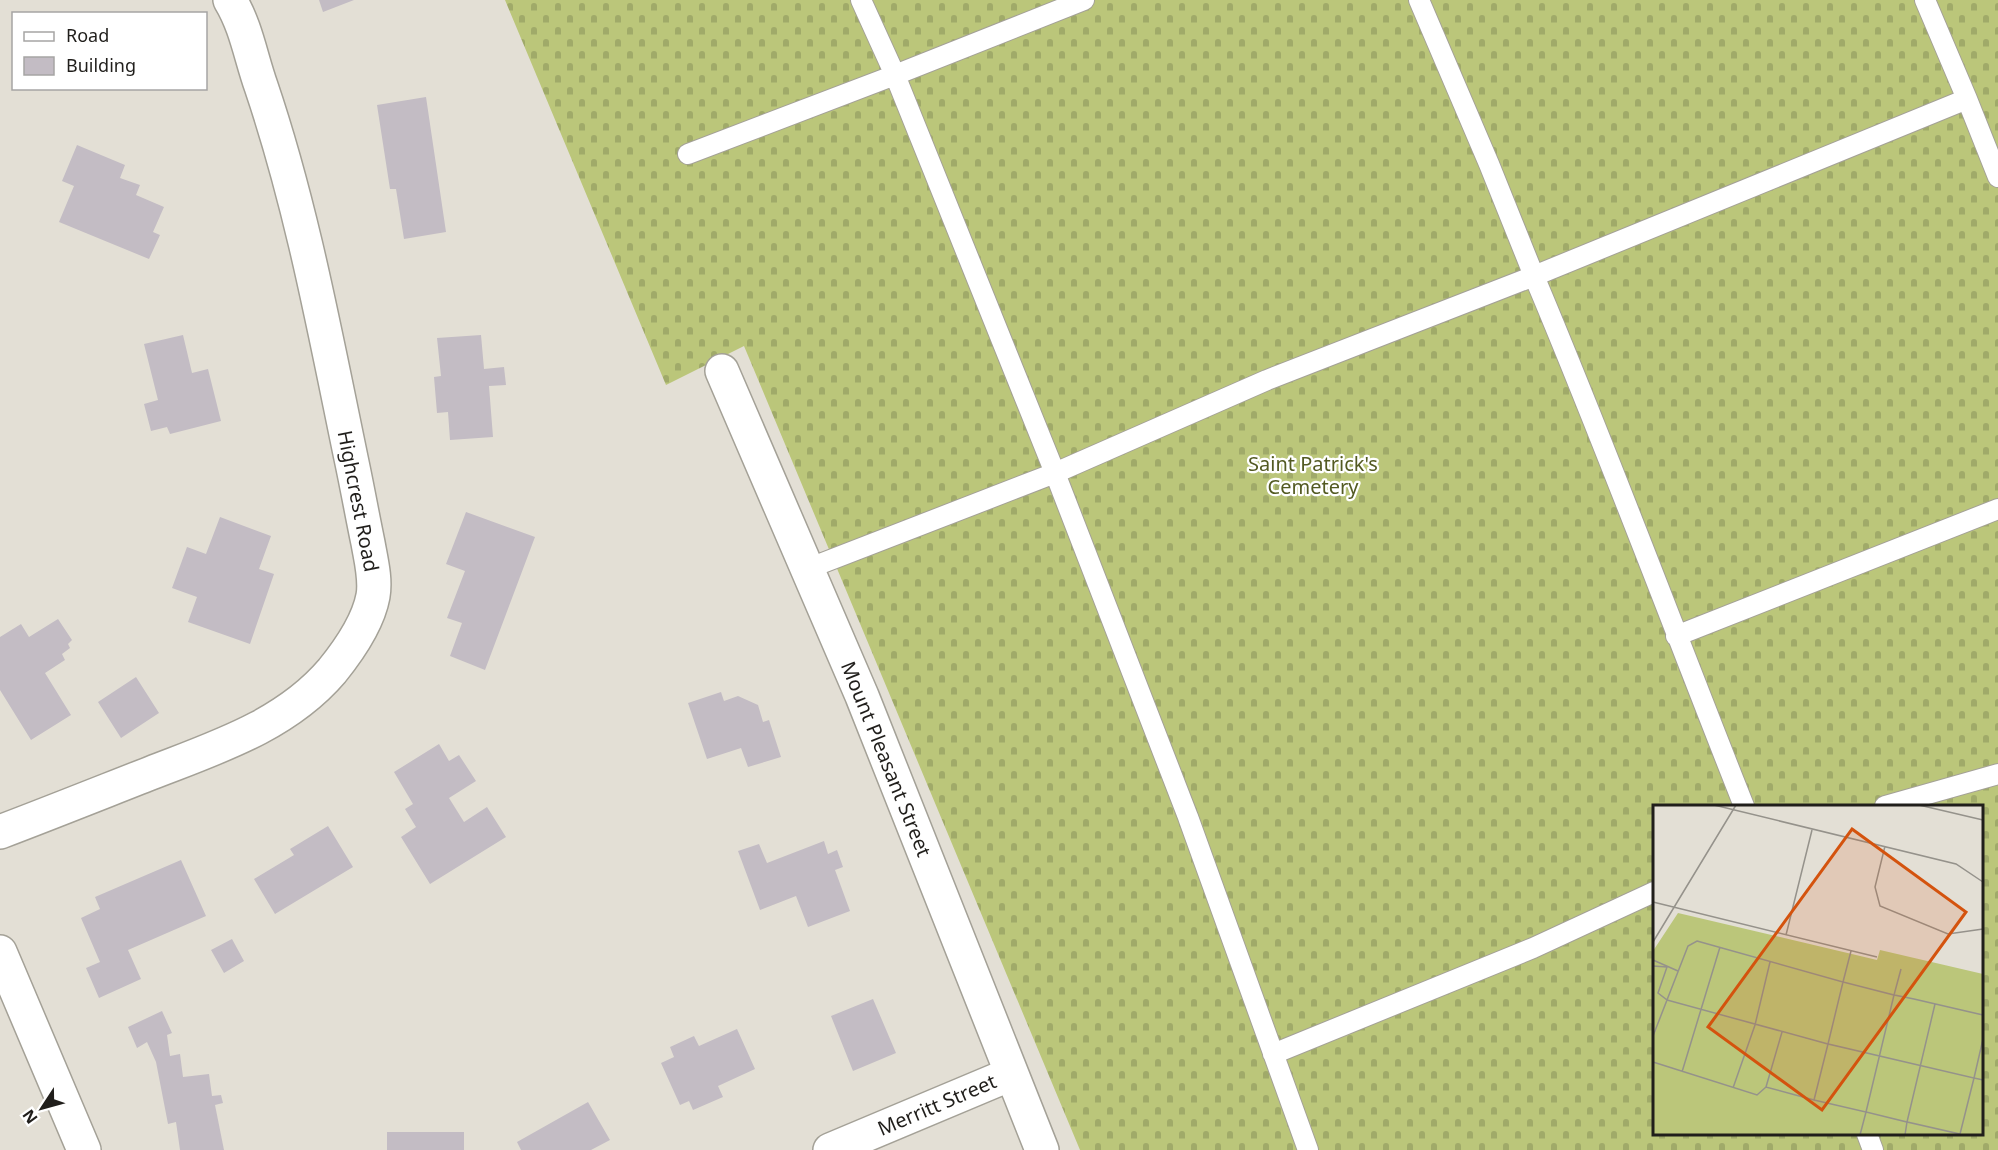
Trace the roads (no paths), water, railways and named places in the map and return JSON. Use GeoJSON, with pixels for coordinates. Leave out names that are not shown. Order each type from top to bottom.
{"type":"FeatureCollection","features":[{"type":"Feature","properties":{"kind":"street","name":"Highcrest Road"},"geometry":{"type":"LineString","coordinates":[[0,832],[225,745],[276,718],[330,673],[356,636],[367,616],[373,597],[373,573],[364,524],[300,219],[290,178],[248,45],[230,0]]}},
{"type":"Feature","properties":{"kind":"street","name":"Mount Pleasant Street"},"geometry":{"type":"LineString","coordinates":[[722,371],[862,696],[1042,1150]]}},
{"type":"Feature","properties":{"kind":"street"},"geometry":{"type":"LineString","coordinates":[[0,952],[84,1150]]}},
{"type":"Feature","properties":{"kind":"street","name":"Merritt Street"},"geometry":{"type":"LineString","coordinates":[[830,1150],[1011,1074]]}},
{"type":"Feature","properties":{"kind":"lane"},"geometry":{"type":"LineString","coordinates":[[861,0],[895,75],[1055,473],[1184,806],[1308,1150]]}},
{"type":"Feature","properties":{"kind":"lane"},"geometry":{"type":"LineString","coordinates":[[688,154],[1084,0]]}},
{"type":"Feature","properties":{"kind":"lane"},"geometry":{"type":"LineString","coordinates":[[1419,0],[1490,164],[1581,386],[1743,805]]}},
{"type":"Feature","properties":{"kind":"lane"},"geometry":{"type":"LineString","coordinates":[[1925,0],[1998,177]]}},
{"type":"Feature","properties":{"kind":"lane"},"geometry":{"type":"LineString","coordinates":[[807,569],[1055,473],[1268,380],[1534,276],[1967,99]]}},
{"type":"Feature","properties":{"kind":"lane"},"geometry":{"type":"LineString","coordinates":[[1676,636],[1998,509]]}},
{"type":"Feature","properties":{"kind":"lane"},"geometry":{"type":"LineString","coordinates":[[1892,805],[1998,774]]}},
{"type":"Feature","properties":{"kind":"lane"},"geometry":{"type":"LineString","coordinates":[[1273,1054],[1533,948],[1653,892]]}},
{"type":"Feature","properties":{"kind":"lane"},"geometry":{"type":"LineString","coordinates":[[1867,1135],[1873,1150]]}},
{"type":"Feature","properties":{"kind":"park label","name":"Saint Patrick's Cemetery"},"geometry":{"type":"Point","coordinates":[1313,476]}}]}
